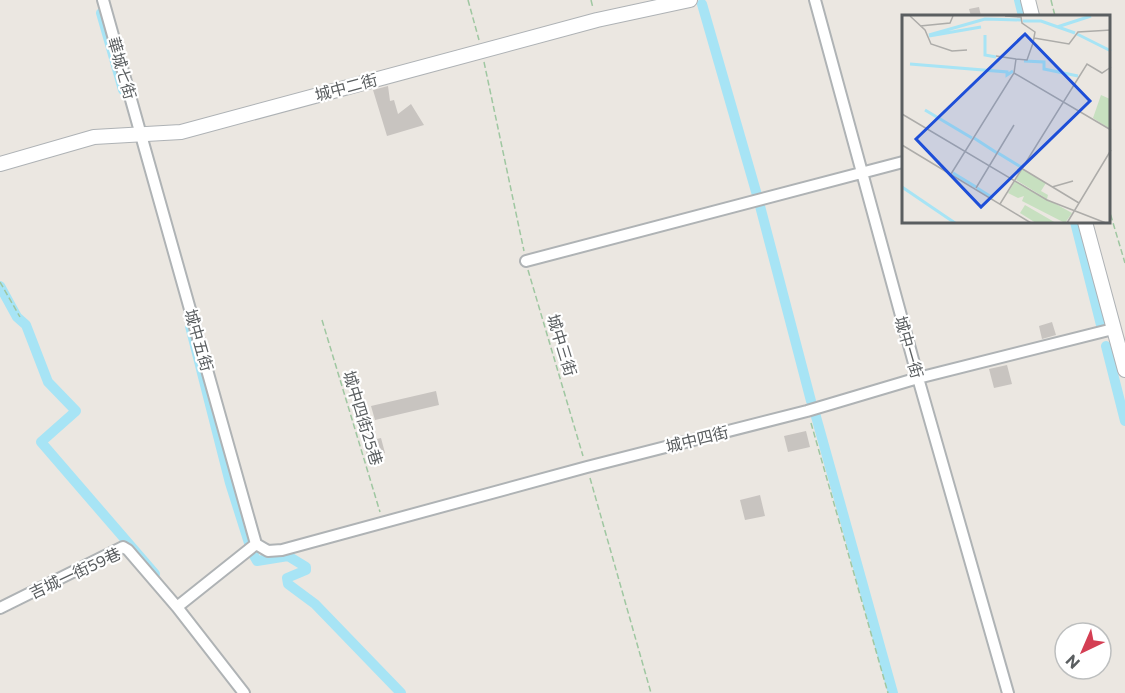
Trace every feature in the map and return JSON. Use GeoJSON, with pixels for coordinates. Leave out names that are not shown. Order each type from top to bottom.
{"type":"FeatureCollection","features":[{"type":"Feature","properties":{"kind":"street","name":"華城七街"},"geometry":{"type":"LineString","coordinates":[[103,0],[142,135]]}},
{"type":"Feature","properties":{"kind":"street","name":"城中二街"},"geometry":{"type":"LineString","coordinates":[[0,164],[94,137],[181,132],[597,20],[690,0]]}},
{"type":"Feature","properties":{"kind":"street","name":"城中一街"},"geometry":{"type":"LineString","coordinates":[[815,0],[918,378],[1008,693]]}},
{"type":"Feature","properties":{"kind":"street"},"geometry":{"type":"LineString","coordinates":[[1028,0],[1032,15]]}},
{"type":"Feature","properties":{"kind":"street","name":"城中五街"},"geometry":{"type":"LineString","coordinates":[[142,135],[256,544]]}},
{"type":"Feature","properties":{"kind":"street"},"geometry":{"type":"LineString","coordinates":[[526,261],[902,162]]}},
{"type":"Feature","properties":{"kind":"street"},"geometry":{"type":"LineString","coordinates":[[1086,224],[1125,370]]}},
{"type":"Feature","properties":{"kind":"street","name":"城中四街"},"geometry":{"type":"LineString","coordinates":[[256,544],[268,551],[282,550],[587,467],[807,411],[918,378],[1113,329]]}},
{"type":"Feature","properties":{"kind":"street"},"geometry":{"type":"LineString","coordinates":[[244,693],[177,607],[256,544]]}},
{"type":"Feature","properties":{"kind":"street","name":"吉城一街59巷"},"geometry":{"type":"LineString","coordinates":[[0,608],[123,548],[128,550],[177,607]]}},
{"type":"Feature","properties":{"kind":"path","name":"城中三街"},"geometry":{"type":"LineString","coordinates":[[468,0],[482,51],[526,261],[651,693]]}},
{"type":"Feature","properties":{"kind":"path"},"geometry":{"type":"LineString","coordinates":[[1051,0],[1055,15]]}},
{"type":"Feature","properties":{"kind":"path"},"geometry":{"type":"LineString","coordinates":[[1110,213],[1125,263]]}},
{"type":"Feature","properties":{"kind":"path"},"geometry":{"type":"LineString","coordinates":[[0,282],[20,317]]}},
{"type":"Feature","properties":{"kind":"path","name":"城中四街25巷"},"geometry":{"type":"LineString","coordinates":[[322,321],[383,522]]}},
{"type":"Feature","properties":{"kind":"path"},"geometry":{"type":"LineString","coordinates":[[807,411],[888,693]]}},
{"type":"Feature","properties":{"kind":"building"},"geometry":{"type":"Polygon","coordinates":[[[979,7],[981,15],[971,15],[969,9],[979,7]]]}},
{"type":"Feature","properties":{"kind":"building"},"geometry":{"type":"Polygon","coordinates":[[[388,86],[390,101],[394,100],[398,114],[411,104],[424,125],[387,136],[373,90],[388,86]]]}},
{"type":"Feature","properties":{"kind":"building"},"geometry":{"type":"Polygon","coordinates":[[[1052,322],[1056,335],[1042,339],[1039,326],[1052,322]]]}},
{"type":"Feature","properties":{"kind":"building"},"geometry":{"type":"Polygon","coordinates":[[[1007,365],[1012,384],[994,388],[989,369],[1007,365]]]}},
{"type":"Feature","properties":{"kind":"building"},"geometry":{"type":"Polygon","coordinates":[[[436,391],[439,405],[375,420],[371,406],[436,391]]]}},
{"type":"Feature","properties":{"kind":"building"},"geometry":{"type":"Polygon","coordinates":[[[806,431],[810,447],[788,452],[784,436],[806,431]]]}},
{"type":"Feature","properties":{"kind":"building"},"geometry":{"type":"Polygon","coordinates":[[[381,438],[385,453],[367,457],[364,442],[381,438]]]}},
{"type":"Feature","properties":{"kind":"building"},"geometry":{"type":"Polygon","coordinates":[[[760,495],[765,516],[745,520],[740,500],[760,495]]]}},
{"type":"Feature","properties":{"kind":"waterway"},"geometry":{"type":"LineString","coordinates":[[1019,0],[1023,15]]}},
{"type":"Feature","properties":{"kind":"waterway"},"geometry":{"type":"LineString","coordinates":[[702,4],[757,195]]}},
{"type":"Feature","properties":{"kind":"waterway"},"geometry":{"type":"LineString","coordinates":[[101,13],[123,90]]}},
{"type":"Feature","properties":{"kind":"waterway"},"geometry":{"type":"LineString","coordinates":[[760,206],[811,401]]}},
{"type":"Feature","properties":{"kind":"waterway"},"geometry":{"type":"LineString","coordinates":[[1076,224],[1101,325]]}},
{"type":"Feature","properties":{"kind":"waterway"},"geometry":{"type":"LineString","coordinates":[[0,286],[17,317],[26,325],[48,382],[76,411],[41,442],[155,574]]}},
{"type":"Feature","properties":{"kind":"waterway"},"geometry":{"type":"LineString","coordinates":[[190,326],[230,483],[249,543]]}},
{"type":"Feature","properties":{"kind":"waterway"},"geometry":{"type":"LineString","coordinates":[[1106,346],[1125,421]]}},
{"type":"Feature","properties":{"kind":"waterway"},"geometry":{"type":"LineString","coordinates":[[815,413],[893,693]]}},
{"type":"Feature","properties":{"kind":"waterway"},"geometry":{"type":"LineString","coordinates":[[253,554],[257,561],[288,556],[306,567],[306,570],[287,578],[288,584],[315,604],[401,693]]}}]}
